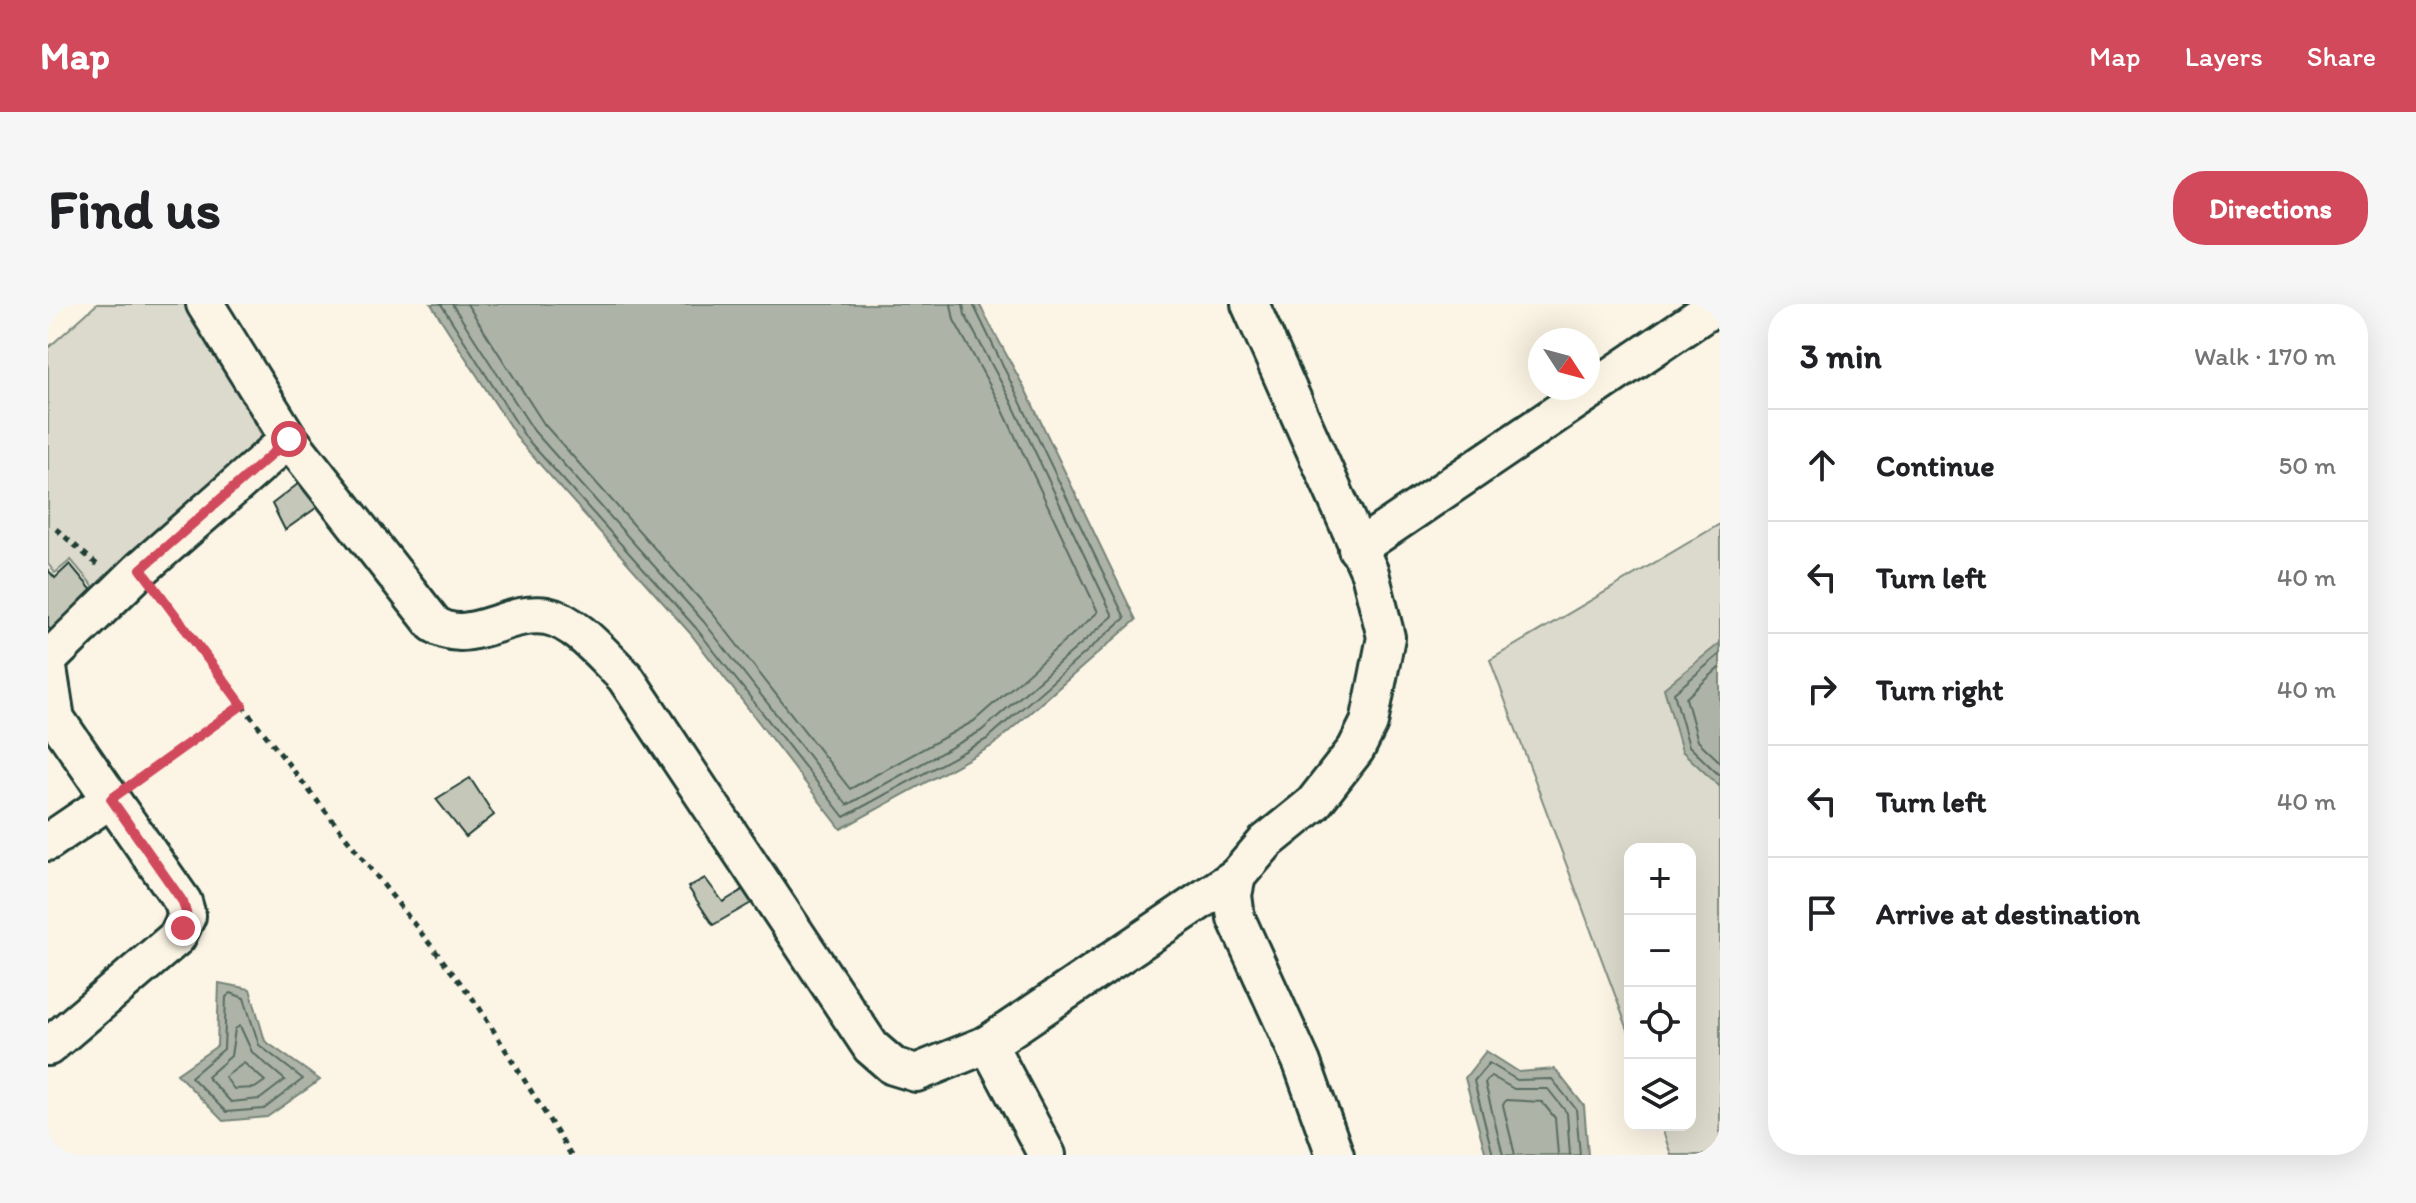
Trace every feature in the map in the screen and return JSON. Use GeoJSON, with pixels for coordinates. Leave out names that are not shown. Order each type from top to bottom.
{"type":"FeatureCollection","features":[{"type":"Feature","properties":{"kind":"street"},"geometry":{"type":"LineString","coordinates":[[209,306],[289,439],[434,624],[447,633],[466,634],[509,618],[546,616],[563,622],[586,639],[625,677],[871,1047],[893,1066],[916,1073],[988,1044],[1237,876],[1266,842],[1313,804],[1356,749],[1369,723],[1386,637],[1370,573],[1250,304]]}},
{"type":"Feature","properties":{"kind":"street"},"geometry":{"type":"LineString","coordinates":[[1357,549],[1718,304]]}},
{"type":"Feature","properties":{"kind":"street"},"geometry":{"type":"LineString","coordinates":[[48,660],[132,578],[289,439]]}},
{"type":"Feature","properties":{"kind":"street"},"geometry":{"type":"LineString","coordinates":[[48,668],[56,719],[183,902],[187,916],[177,937],[48,1047]]}},
{"type":"Feature","properties":{"kind":"street"},"geometry":{"type":"LineString","coordinates":[[48,842],[111,799]]}},
{"type":"Feature","properties":{"kind":"street"},"geometry":{"type":"LineString","coordinates":[[1237,876],[1233,895],[1236,918],[1302,1063],[1335,1155]]}},
{"type":"Feature","properties":{"kind":"street"},"geometry":{"type":"LineString","coordinates":[[988,1044],[1047,1155]]}},
{"type":"Feature","properties":{"kind":"path"},"geometry":{"type":"LineString","coordinates":[[56,529],[132,578],[242,705],[477,1004],[571,1155]]}},
{"type":"Feature","properties":{"kind":"path"},"geometry":{"type":"LineString","coordinates":[[111,799],[242,705]]}},
{"type":"Feature","properties":{"kind":"shaded area"},"geometry":{"type":"Polygon","coordinates":[[[97,304],[194,304],[268,448],[103,598],[71,560],[55,573],[48,564],[48,348],[97,304]]]}},
{"type":"Feature","properties":{"kind":"shaded area"},"geometry":{"type":"Polygon","coordinates":[[[1720,524],[1720,1155],[1671,1155],[1663,1131],[1696,1131],[1696,843],[1624,843],[1624,1019],[1490,660],[1720,524]]]}},
{"type":"Feature","properties":{"kind":"water"},"geometry":{"type":"Polygon","coordinates":[[[431,304],[979,304],[1026,391],[1136,620],[992,746],[841,829],[690,633],[520,442],[431,304]]]}},
{"type":"Feature","properties":{"kind":"water"},"geometry":{"type":"Polygon","coordinates":[[[1720,643],[1720,787],[1682,751],[1664,688],[1720,643]]]}},
{"type":"Feature","properties":{"kind":"water"},"geometry":{"type":"Polygon","coordinates":[[[219,983],[250,989],[265,1041],[320,1080],[267,1117],[223,1121],[177,1074],[217,1046],[219,983]]]}},
{"type":"Feature","properties":{"kind":"water"},"geometry":{"type":"Polygon","coordinates":[[[1486,1051],[1519,1072],[1555,1069],[1584,1106],[1588,1155],[1486,1155],[1465,1078],[1486,1051]]]}},
{"type":"Feature","properties":{"kind":"building"},"geometry":{"type":"Polygon","coordinates":[[[303,480],[323,503],[285,530],[272,504],[303,480]]]}},
{"type":"Feature","properties":{"kind":"building"},"geometry":{"type":"Polygon","coordinates":[[[70,564],[95,594],[51,632],[48,627],[48,570],[55,578],[70,564]]]}},
{"type":"Feature","properties":{"kind":"building"},"geometry":{"type":"Polygon","coordinates":[[[470,778],[494,815],[466,837],[436,799],[470,778]]]}},
{"type":"Feature","properties":{"kind":"building"},"geometry":{"type":"Polygon","coordinates":[[[705,878],[723,902],[744,889],[753,902],[713,925],[688,887],[705,878]]]}},
{"type":"Feature","properties":{"kind":"route"},"geometry":{"type":"LineString","coordinates":[[183,928],[187,916],[183,902],[111,799],[242,705],[141,569],[289,439]]}}]}
